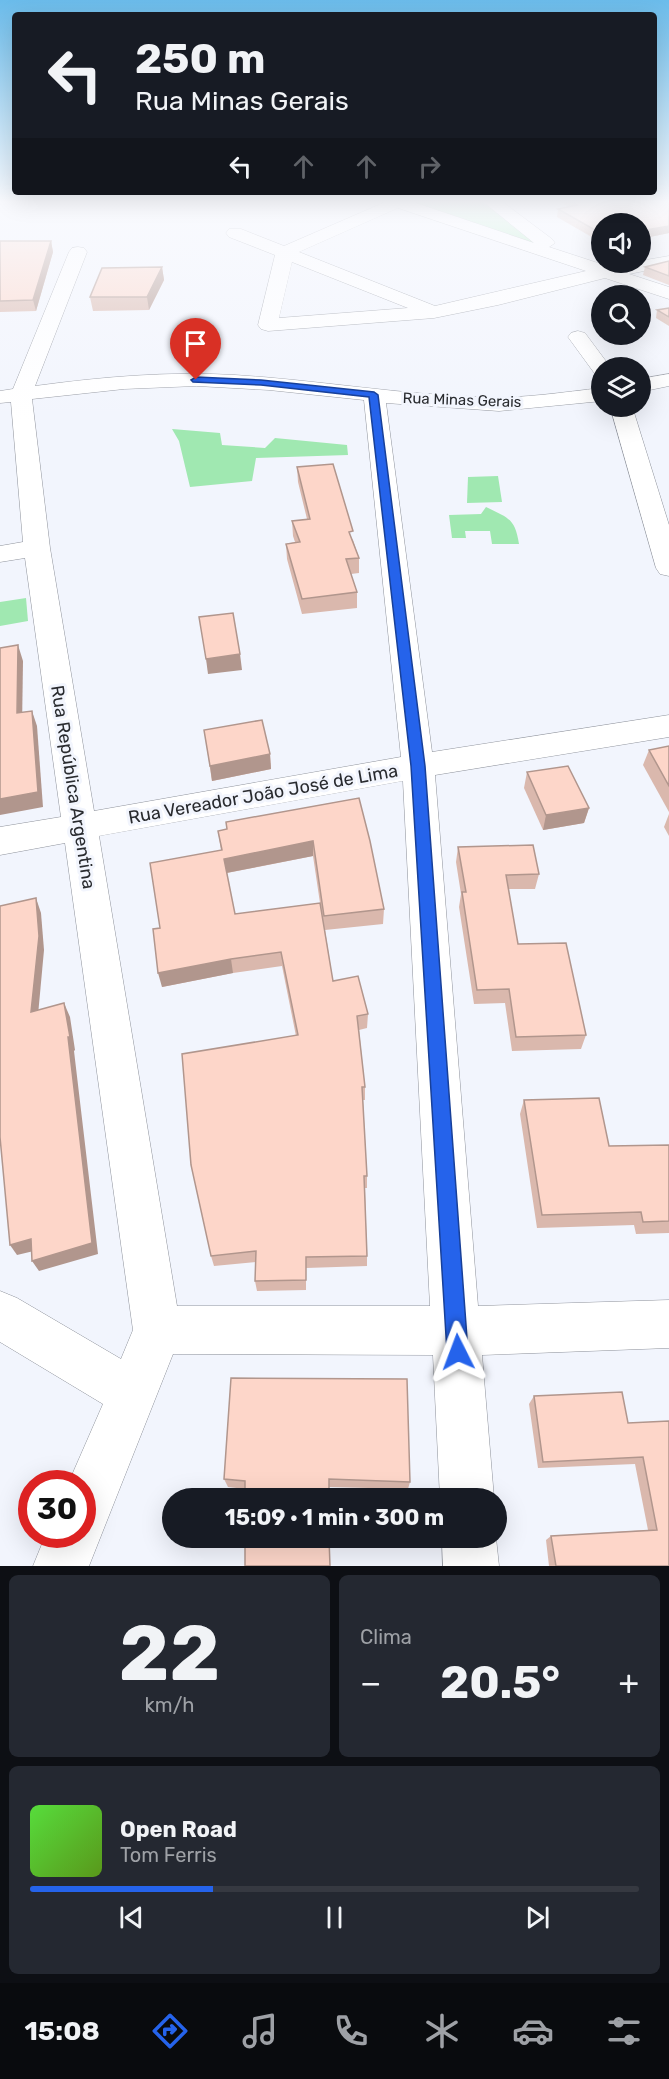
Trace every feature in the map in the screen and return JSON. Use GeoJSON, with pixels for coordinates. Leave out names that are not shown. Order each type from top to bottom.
{"type":"FeatureCollection","features":[{"type":"Feature","properties":{"kind":"street","name":"Rua República Argentina"},"geometry":{"type":"LineString","coordinates":[[68,273],[10,396],[37,548],[157,1330]]}},
{"type":"Feature","properties":{"kind":"street"},"geometry":{"type":"LineString","coordinates":[[280,273],[268,325],[435,312],[602,273]]}},
{"type":"Feature","properties":{"kind":"street"},"geometry":{"type":"LineString","coordinates":[[338,273],[435,312]]}},
{"type":"Feature","properties":{"kind":"street"},"geometry":{"type":"LineString","coordinates":[[609,273],[669,293]]}},
{"type":"Feature","properties":{"kind":"street"},"geometry":{"type":"LineString","coordinates":[[578,337],[593,357]]}},
{"type":"Feature","properties":{"kind":"street","name":"Rua Minas Gerais"},"geometry":{"type":"LineString","coordinates":[[10,396],[158,381],[196,380],[261,383],[486,404],[536,403],[591,396]]}},
{"type":"Feature","properties":{"kind":"street"},"geometry":{"type":"LineString","coordinates":[[651,384],[669,380]]}},
{"type":"Feature","properties":{"kind":"street"},"geometry":{"type":"LineString","coordinates":[[374,395],[418,766],[466,1488]]}},
{"type":"Feature","properties":{"kind":"street"},"geometry":{"type":"LineString","coordinates":[[624,417],[669,568]]}},
{"type":"Feature","properties":{"kind":"street"},"geometry":{"type":"LineString","coordinates":[[0,554],[37,548]]}},
{"type":"Feature","properties":{"kind":"street","name":"Rua Vereador João José de Lima"},"geometry":{"type":"LineString","coordinates":[[0,841],[418,766],[669,726]]}},
{"type":"Feature","properties":{"kind":"street"},"geometry":{"type":"LineString","coordinates":[[0,1315],[133,1394]]}},
{"type":"Feature","properties":{"kind":"street"},"geometry":{"type":"LineString","coordinates":[[96,1482],[157,1330],[456,1331],[669,1324]]}},
{"type":"Feature","properties":{"kind":"street"},"geometry":{"type":"LineString","coordinates":[[61,1566],[68,1548]]}},
{"type":"Feature","properties":{"kind":"street"},"geometry":{"type":"LineString","coordinates":[[470,1548],[471,1566]]}},
{"type":"Feature","properties":{"kind":"green space"},"geometry":{"type":"Polygon","coordinates":[[[172,429],[220,433],[222,445],[265,448],[275,438],[347,445],[348,455],[256,458],[252,481],[190,487],[179,441],[172,429]]]}},
{"type":"Feature","properties":{"kind":"green space"},"geometry":{"type":"Polygon","coordinates":[[[498,476],[502,502],[467,503],[468,477],[498,476]]]}},
{"type":"Feature","properties":{"kind":"green space"},"geometry":{"type":"Polygon","coordinates":[[[486,507],[513,524],[519,544],[492,544],[490,531],[465,531],[466,538],[452,538],[449,515],[481,514],[486,507]]]}},
{"type":"Feature","properties":{"kind":"green space"},"geometry":{"type":"Polygon","coordinates":[[[26,598],[28,621],[0,626],[0,602],[26,598]]]}},
{"type":"Feature","properties":{"kind":"building"},"geometry":{"type":"Polygon","coordinates":[[[0,273],[41,273],[33,300],[0,301],[0,273]]]}},
{"type":"Feature","properties":{"kind":"building"},"geometry":{"type":"Polygon","coordinates":[[[100,273],[159,273],[147,297],[90,297],[100,273]]]}},
{"type":"Feature","properties":{"kind":"building"},"geometry":{"type":"Polygon","coordinates":[[[669,308],[669,317],[657,310],[669,308]]]}},
{"type":"Feature","properties":{"kind":"building"},"geometry":{"type":"Polygon","coordinates":[[[333,464],[353,531],[349,532],[359,558],[346,559],[357,592],[302,599],[286,544],[300,542],[292,521],[310,519],[297,467],[333,464]]]}},
{"type":"Feature","properties":{"kind":"building"},"geometry":{"type":"Polygon","coordinates":[[[233,613],[240,654],[206,659],[199,617],[233,613]]]}},
{"type":"Feature","properties":{"kind":"building"},"geometry":{"type":"Polygon","coordinates":[[[18,645],[17,713],[32,711],[38,792],[0,799],[0,648],[18,645]]]}},
{"type":"Feature","properties":{"kind":"building"},"geometry":{"type":"Polygon","coordinates":[[[262,720],[270,754],[210,766],[204,730],[262,720]]]}},
{"type":"Feature","properties":{"kind":"building"},"geometry":{"type":"Polygon","coordinates":[[[669,746],[669,786],[649,750],[669,746]]]}},
{"type":"Feature","properties":{"kind":"building"},"geometry":{"type":"Polygon","coordinates":[[[568,766],[589,808],[546,815],[527,772],[568,766]]]}},
{"type":"Feature","properties":{"kind":"building"},"geometry":{"type":"Polygon","coordinates":[[[359,798],[384,909],[324,916],[313,841],[224,859],[235,914],[320,903],[333,981],[358,976],[368,1014],[357,1016],[365,1087],[362,1087],[367,1176],[364,1176],[367,1256],[306,1257],[306,1280],[255,1281],[256,1251],[211,1256],[191,1165],[182,1054],[298,1035],[281,952],[158,973],[153,929],[160,928],[150,863],[222,850],[218,831],[227,829],[226,822],[359,798]]]}},
{"type":"Feature","properties":{"kind":"building"},"geometry":{"type":"Polygon","coordinates":[[[533,845],[539,874],[506,875],[518,944],[566,943],[586,1035],[516,1037],[509,989],[477,990],[462,892],[466,892],[458,847],[533,845]]]}},
{"type":"Feature","properties":{"kind":"building"},"geometry":{"type":"Polygon","coordinates":[[[36,898],[39,936],[31,1012],[64,1003],[70,1037],[68,1037],[92,1243],[32,1261],[31,1239],[10,1245],[0,1137],[0,906],[36,898]]]}},
{"type":"Feature","properties":{"kind":"building"},"geometry":{"type":"Polygon","coordinates":[[[599,1098],[609,1146],[669,1145],[669,1221],[643,1222],[641,1212],[542,1215],[524,1100],[599,1098]]]}},
{"type":"Feature","properties":{"kind":"building"},"geometry":{"type":"Polygon","coordinates":[[[231,1378],[407,1379],[410,1482],[329,1479],[329,1488],[245,1488],[245,1481],[224,1479],[231,1378]]]}},
{"type":"Feature","properties":{"kind":"building"},"geometry":{"type":"Polygon","coordinates":[[[622,1392],[628,1423],[669,1421],[669,1566],[556,1566],[551,1536],[657,1530],[643,1457],[543,1462],[534,1396],[622,1392]]]}},
{"type":"Feature","properties":{"kind":"building"},"geometry":{"type":"Polygon","coordinates":[[[245,1548],[329,1548],[330,1566],[245,1566],[245,1548]]]}},
{"type":"Feature","properties":{"kind":"route"},"geometry":{"type":"LineString","coordinates":[[196,380],[261,383],[374,395],[418,766],[458,1352]]}}]}
